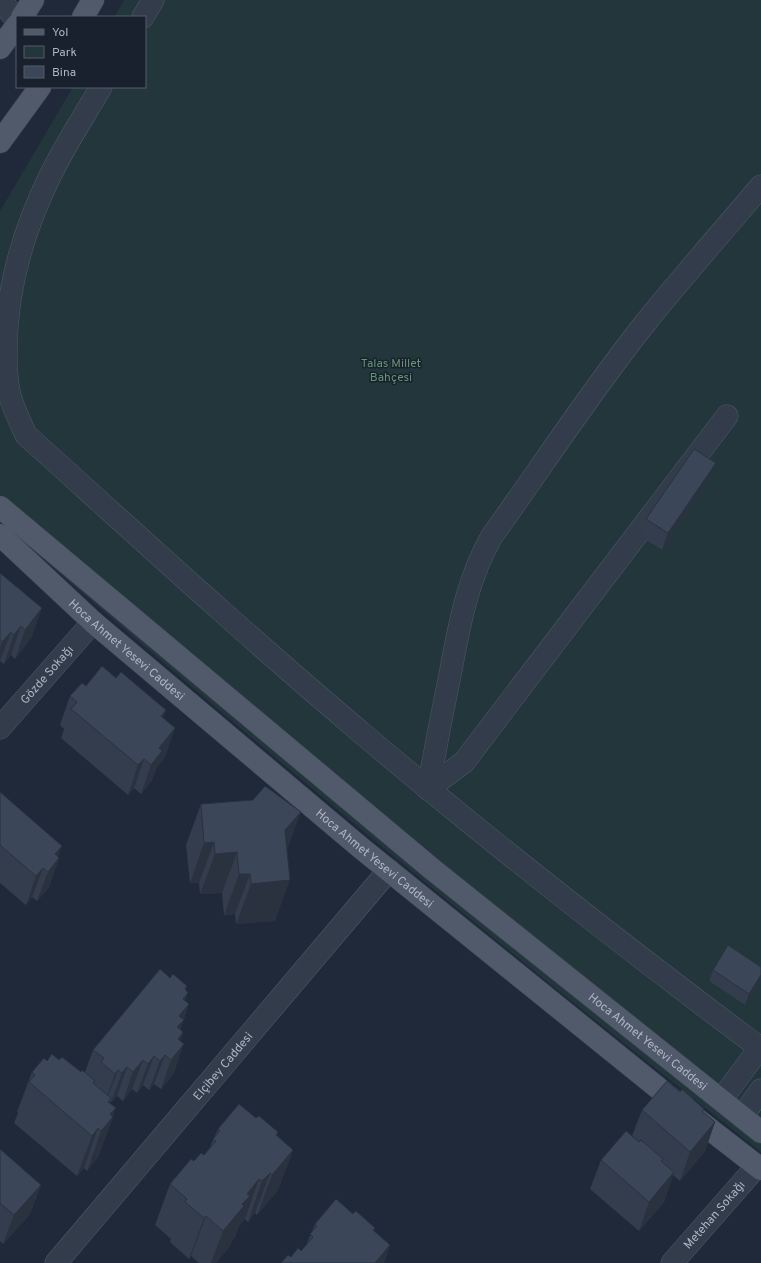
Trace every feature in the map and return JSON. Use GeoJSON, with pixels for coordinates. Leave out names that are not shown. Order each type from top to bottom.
{"type":"FeatureCollection","features":[{"type":"Feature","properties":{"kind":"main road"},"geometry":{"type":"LineString","coordinates":[[23,16],[33,0]]}},
{"type":"Feature","properties":{"kind":"main road"},"geometry":{"type":"LineString","coordinates":[[84,16],[93,0]]}},
{"type":"Feature","properties":{"kind":"main road"},"geometry":{"type":"LineString","coordinates":[[0,48],[16,26]]}},
{"type":"Feature","properties":{"kind":"main road"},"geometry":{"type":"LineString","coordinates":[[0,142],[39,88]]}},
{"type":"Feature","properties":{"kind":"main road"},"geometry":{"type":"LineString","coordinates":[[0,156],[14,124]]}},
{"type":"Feature","properties":{"kind":"main road","name":"Hoca Ahmet Yesevi Caddesi"},"geometry":{"type":"LineString","coordinates":[[0,507],[432,869],[761,1132]]}},
{"type":"Feature","properties":{"kind":"main road","name":"Hoca Ahmet Yesevi Caddesi"},"geometry":{"type":"LineString","coordinates":[[0,535],[93,622],[389,870],[688,1112],[759,1167]]}},
{"type":"Feature","properties":{"kind":"street"},"geometry":{"type":"LineString","coordinates":[[1,0],[16,20]]}},
{"type":"Feature","properties":{"kind":"street"},"geometry":{"type":"LineString","coordinates":[[144,16],[152,0]]}},
{"type":"Feature","properties":{"kind":"street"},"geometry":{"type":"LineString","coordinates":[[101,88],[64,148],[50,175],[25,233],[16,264],[8,312],[6,337],[7,379],[10,396],[26,435],[274,658],[363,735],[563,898],[661,974],[760,1047],[721,1100]]}},
{"type":"Feature","properties":{"kind":"street"},"geometry":{"type":"LineString","coordinates":[[428,789],[457,638],[469,587],[482,553],[492,536],[560,438],[640,329],[683,276],[761,186]]}},
{"type":"Feature","properties":{"kind":"street"},"geometry":{"type":"LineString","coordinates":[[428,789],[464,762],[727,416]]}},
{"type":"Feature","properties":{"kind":"street","name":"Gözde Sokağı"},"geometry":{"type":"LineString","coordinates":[[0,728],[93,622]]}},
{"type":"Feature","properties":{"kind":"street","name":"Elçibey Caddesi"},"geometry":{"type":"LineString","coordinates":[[56,1263],[389,870]]}},
{"type":"Feature","properties":{"kind":"street"},"geometry":{"type":"LineString","coordinates":[[742,1117],[761,1090]]}},
{"type":"Feature","properties":{"kind":"street","name":"Metehan Sokağı"},"geometry":{"type":"LineString","coordinates":[[672,1263],[759,1167]]}},
{"type":"Feature","properties":{"kind":"green space","name":"Talas Millet Bahçesi"},"geometry":{"type":"Polygon","coordinates":[[[124,0],[761,0],[761,1152],[580,1008],[401,862],[247,734],[0,522],[0,211],[72,88],[146,88],[146,16],[115,16],[124,0]]]}},
{"type":"Feature","properties":{"kind":"building"},"geometry":{"type":"Polygon","coordinates":[[[694,449],[716,463],[668,533],[646,519],[694,449]]]}},
{"type":"Feature","properties":{"kind":"building"},"geometry":{"type":"Polygon","coordinates":[[[0,573],[42,608],[25,630],[21,626],[14,635],[11,632],[2,642],[0,640],[0,573]]]}},
{"type":"Feature","properties":{"kind":"building"},"geometry":{"type":"Polygon","coordinates":[[[102,666],[116,678],[121,672],[166,710],[161,716],[175,728],[159,748],[162,751],[151,765],[144,759],[138,765],[71,709],[77,702],[70,696],[82,683],[86,686],[102,666]]]}},
{"type":"Feature","properties":{"kind":"building"},"geometry":{"type":"Polygon","coordinates":[[[265,786],[301,812],[285,830],[290,880],[251,884],[250,874],[239,874],[237,852],[215,854],[214,842],[204,843],[201,804],[253,800],[265,786]]]}},
{"type":"Feature","properties":{"kind":"building"},"geometry":{"type":"Polygon","coordinates":[[[0,792],[62,846],[55,854],[59,858],[48,872],[43,868],[36,876],[0,845],[0,792]]]}},
{"type":"Feature","properties":{"kind":"building"},"geometry":{"type":"Polygon","coordinates":[[[728,945],[761,967],[761,975],[749,994],[713,970],[728,945]]]}},
{"type":"Feature","properties":{"kind":"building"},"geometry":{"type":"Polygon","coordinates":[[[160,969],[170,978],[173,974],[187,986],[185,989],[188,993],[183,999],[189,1004],[179,1016],[184,1020],[177,1027],[183,1032],[178,1039],[184,1044],[171,1060],[165,1055],[160,1061],[154,1056],[148,1064],[143,1060],[133,1072],[127,1067],[122,1073],[118,1070],[115,1074],[101,1062],[104,1058],[93,1050],[160,969]]]}},
{"type":"Feature","properties":{"kind":"building"},"geometry":{"type":"Polygon","coordinates":[[[52,1054],[59,1060],[62,1057],[81,1072],[82,1070],[95,1081],[93,1083],[111,1098],[108,1102],[116,1108],[110,1114],[113,1117],[101,1131],[98,1128],[92,1136],[29,1082],[35,1075],[32,1072],[44,1058],[47,1061],[52,1054]]]}},
{"type":"Feature","properties":{"kind":"building"},"geometry":{"type":"Polygon","coordinates":[[[667,1081],[680,1092],[682,1089],[704,1109],[702,1111],[715,1122],[690,1152],[642,1110],[667,1081]]]}},
{"type":"Feature","properties":{"kind":"building"},"geometry":{"type":"Polygon","coordinates":[[[239,1104],[256,1118],[259,1116],[278,1132],[276,1135],[293,1150],[272,1175],[270,1173],[262,1181],[259,1179],[247,1194],[250,1196],[242,1204],[244,1206],[223,1231],[206,1216],[204,1218],[185,1202],[187,1199],[170,1184],[191,1159],[194,1161],[201,1153],[204,1155],[216,1141],[213,1139],[220,1131],[218,1129],[239,1104]]]}},
{"type":"Feature","properties":{"kind":"building"},"geometry":{"type":"Polygon","coordinates":[[[626,1131],[639,1142],[641,1140],[663,1159],[661,1161],[674,1172],[649,1202],[601,1160],[626,1131]]]}},
{"type":"Feature","properties":{"kind":"building"},"geometry":{"type":"Polygon","coordinates":[[[0,1149],[41,1185],[14,1215],[0,1203],[0,1149]]]}},
{"type":"Feature","properties":{"kind":"building"},"geometry":{"type":"Polygon","coordinates":[[[336,1199],[353,1214],[356,1211],[375,1228],[373,1230],[390,1245],[375,1263],[281,1263],[288,1255],[291,1257],[298,1248],[301,1251],[313,1237],[310,1234],[317,1226],[315,1224],[336,1199]]]}}]}
